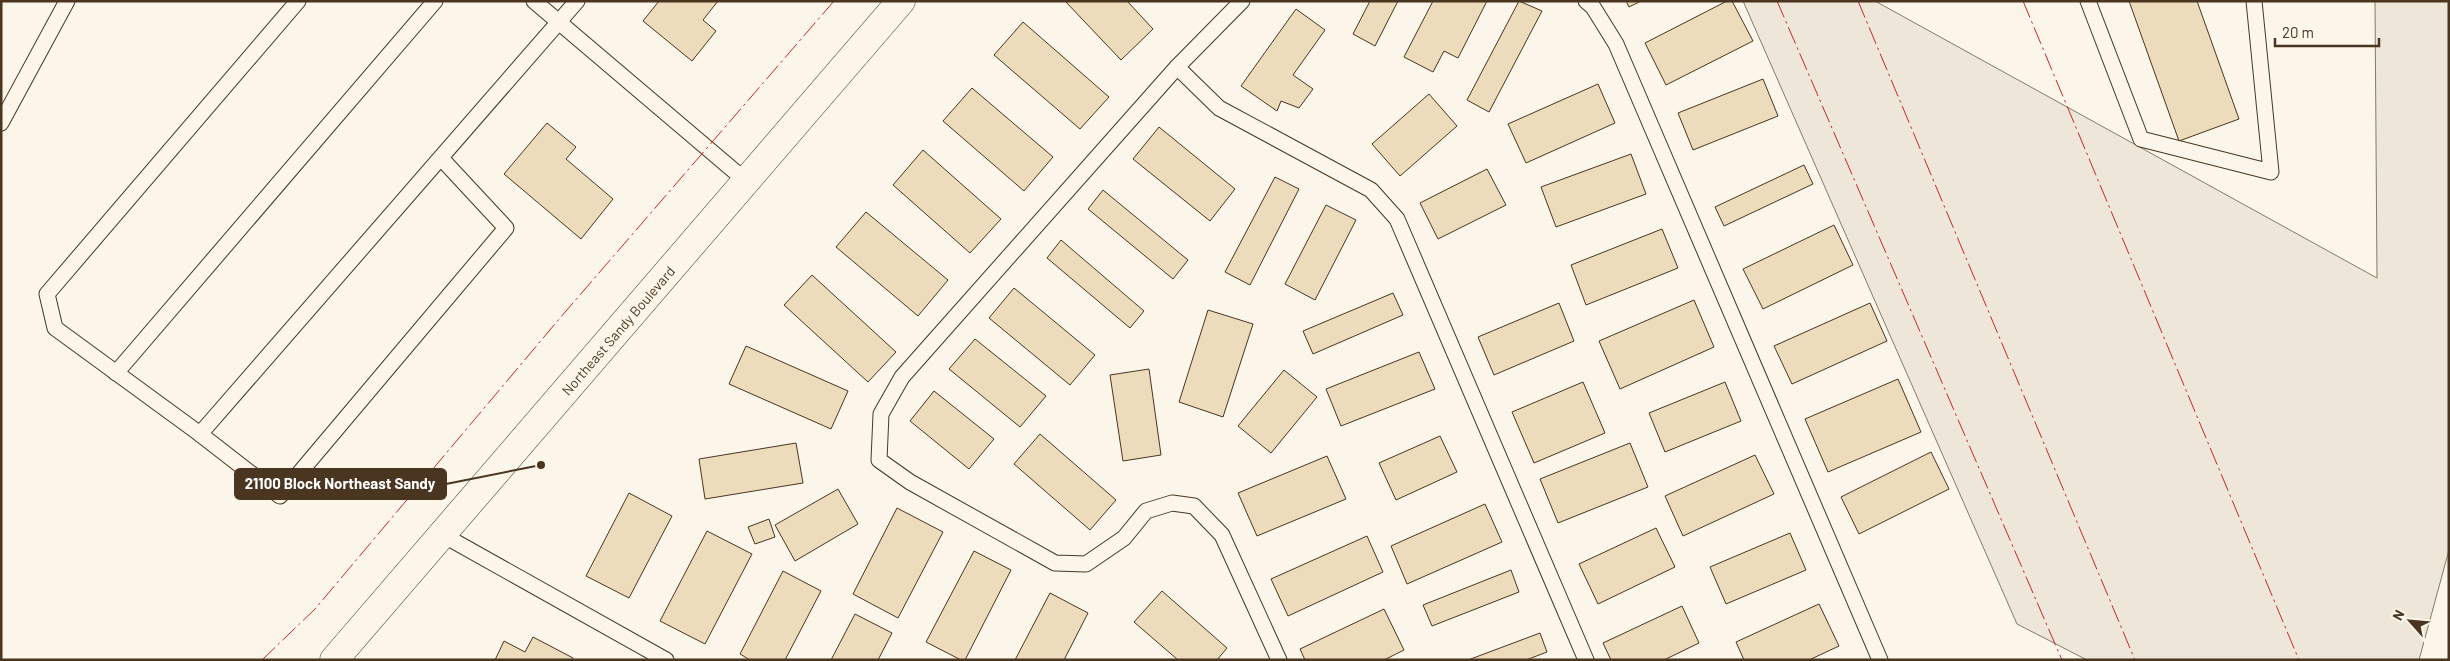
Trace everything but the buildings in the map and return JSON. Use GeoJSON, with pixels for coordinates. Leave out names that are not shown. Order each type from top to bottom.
{"type":"FeatureCollection","features":[{"type":"Feature","properties":{"kind":"main road","name":"Northeast Sandy Boulevard"},"geometry":{"type":"LineString","coordinates":[[334,660],[901,1]]}},
{"type":"Feature","properties":{"kind":"lane"},"geometry":{"type":"LineString","coordinates":[[1,124],[67,1]]}},
{"type":"Feature","properties":{"kind":"lane"},"geometry":{"type":"LineString","coordinates":[[298,1],[47,294],[55,328],[200,434],[280,496],[506,228],[441,158]]}},
{"type":"Feature","properties":{"kind":"lane"},"geometry":{"type":"LineString","coordinates":[[116,373],[435,1]]}},
{"type":"Feature","properties":{"kind":"lane"},"geometry":{"type":"LineString","coordinates":[[534,1],[560,21],[746,181]]}},
{"type":"Feature","properties":{"kind":"lane"},"geometry":{"type":"LineString","coordinates":[[200,434],[576,1]]}},
{"type":"Feature","properties":{"kind":"lane"},"geometry":{"type":"LineString","coordinates":[[1242,1],[1177,68],[902,377],[881,414],[879,460],[910,482],[1055,562],[1086,564],[1124,538],[1146,511],[1172,503],[1194,506],[1222,535],[1279,660]]}},
{"type":"Feature","properties":{"kind":"lane"},"geometry":{"type":"LineString","coordinates":[[1586,1],[1593,6],[1616,44],[1880,660]]}},
{"type":"Feature","properties":{"kind":"lane"},"geometry":{"type":"LineString","coordinates":[[2088,1],[2141,139],[2272,172],[2254,1]]}},
{"type":"Feature","properties":{"kind":"lane"},"geometry":{"type":"LineString","coordinates":[[1177,68],[1219,108],[1371,190],[1396,218],[1586,660]]}},
{"type":"Feature","properties":{"kind":"lane"},"geometry":{"type":"LineString","coordinates":[[442,535],[666,660]]}},
{"type":"Feature","properties":{"kind":"shaded area"},"geometry":{"type":"Polygon","coordinates":[[[1743,1],[1875,1],[2377,278],[2375,1],[2449,1],[2449,550],[2419,660],[2087,660],[2017,624],[1743,1]]]}},
{"type":"Feature","properties":{"kind":"power"},"geometry":{"type":"LineString","coordinates":[[262,660],[315,609],[560,318],[834,1]]}},
{"type":"Feature","properties":{"kind":"power"},"geometry":{"type":"LineString","coordinates":[[1777,1],[2062,660]]}},
{"type":"Feature","properties":{"kind":"power"},"geometry":{"type":"LineString","coordinates":[[1858,1],[2135,660]]}},
{"type":"Feature","properties":{"kind":"power"},"geometry":{"type":"LineString","coordinates":[[2023,1],[2299,660]]}},
{"type":"Feature","properties":{"kind":"place","name":"21100 Block Northeast Sandy"},"geometry":{"type":"Point","coordinates":[541,465]}}]}
